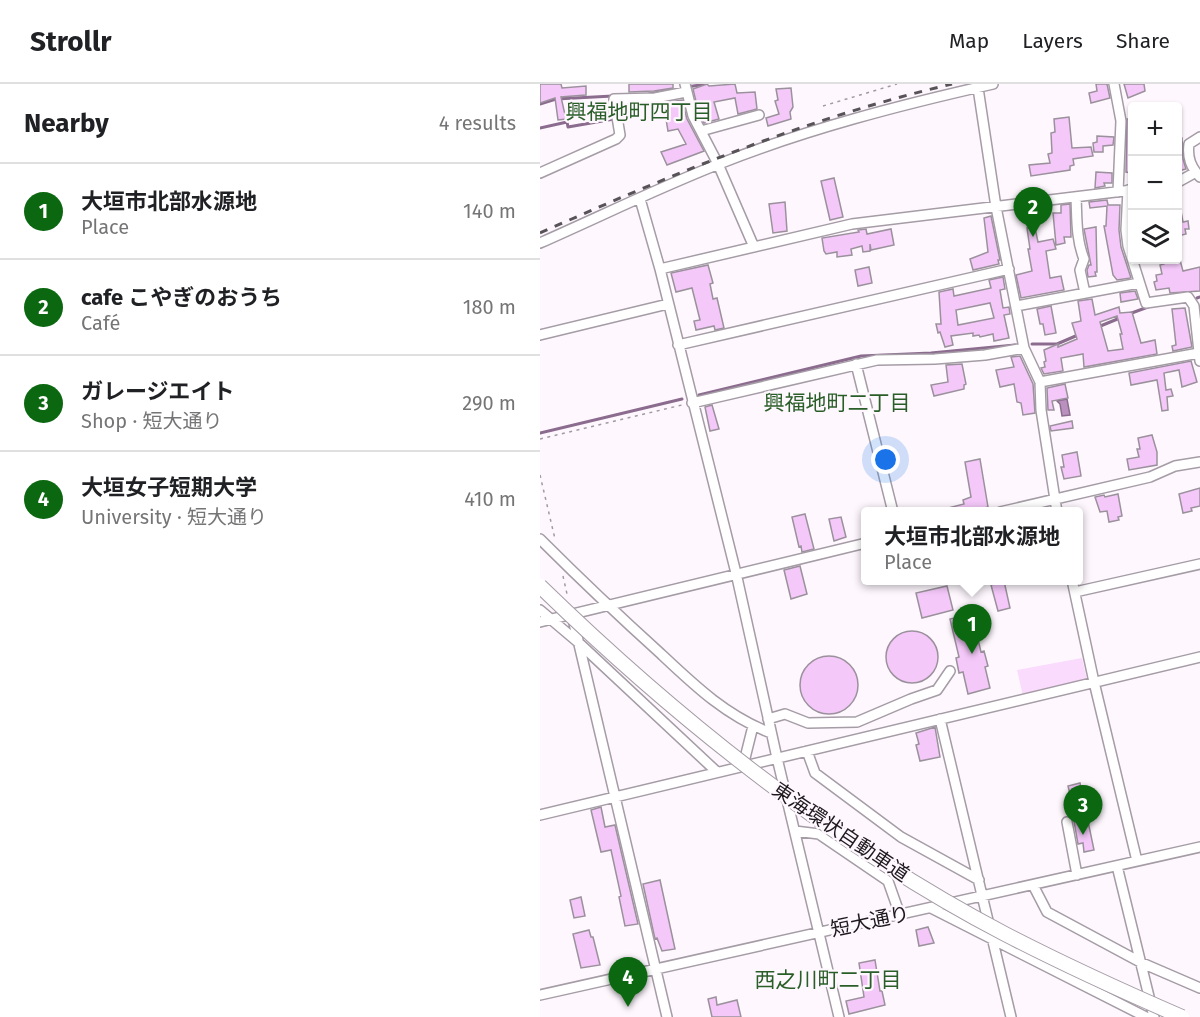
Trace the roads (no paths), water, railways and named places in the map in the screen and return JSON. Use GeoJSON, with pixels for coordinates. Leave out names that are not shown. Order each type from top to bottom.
{"type":"FeatureCollection","features":[{"type":"Feature","properties":{"kind":"highway","name":"東海環状自動車道"},"geometry":{"type":"LineString","coordinates":[[540,586],[661,698],[737,760],[818,819],[907,877],[1004,933],[1104,983],[1182,1017]]}},
{"type":"Feature","properties":{"kind":"street"},"geometry":{"type":"LineString","coordinates":[[540,243],[718,164],[780,142],[919,100],[993,84]]}},
{"type":"Feature","properties":{"kind":"street"},"geometry":{"type":"LineString","coordinates":[[1113,84],[1121,121],[1118,192]]}},
{"type":"Feature","properties":{"kind":"street"},"geometry":{"type":"LineString","coordinates":[[540,173],[616,139],[620,135],[614,99],[655,98],[685,88],[693,116],[718,164],[754,247]]}},
{"type":"Feature","properties":{"kind":"street"},"geometry":{"type":"LineString","coordinates":[[978,88],[996,207],[1024,348],[1040,382],[1041,410],[1057,507]]}},
{"type":"Feature","properties":{"kind":"street"},"geometry":{"type":"LineString","coordinates":[[701,131],[759,115]]}},
{"type":"Feature","properties":{"kind":"street"},"geometry":{"type":"LineString","coordinates":[[1182,181],[1198,175],[1190,164],[1188,153],[1189,144],[1200,136]]}},
{"type":"Feature","properties":{"kind":"street"},"geometry":{"type":"LineString","coordinates":[[660,269],[852,224],[1128,190]]}},
{"type":"Feature","properties":{"kind":"street"},"geometry":{"type":"LineString","coordinates":[[1076,196],[1077,231],[1084,259],[1080,270],[1085,293]]}},
{"type":"Feature","properties":{"kind":"street"},"geometry":{"type":"LineString","coordinates":[[640,199],[660,269],[736,573],[771,733],[839,1017]]}},
{"type":"Feature","properties":{"kind":"street"},"geometry":{"type":"LineString","coordinates":[[1128,210],[1126,230],[1128,238]]}},
{"type":"Feature","properties":{"kind":"street"},"geometry":{"type":"LineString","coordinates":[[1040,382],[1200,357],[1197,304],[1188,297],[1146,303],[1134,264]]}},
{"type":"Feature","properties":{"kind":"street"},"geometry":{"type":"LineString","coordinates":[[678,345],[1009,269]]}},
{"type":"Feature","properties":{"kind":"street"},"geometry":{"type":"LineString","coordinates":[[1016,306],[1139,283]]}},
{"type":"Feature","properties":{"kind":"street"},"geometry":{"type":"LineString","coordinates":[[540,335],[668,304]]}},
{"type":"Feature","properties":{"kind":"street"},"geometry":{"type":"LineString","coordinates":[[692,403],[877,360],[985,355],[1024,348]]}},
{"type":"Feature","properties":{"kind":"street"},"geometry":{"type":"LineString","coordinates":[[856,364],[892,507]]}},
{"type":"Feature","properties":{"kind":"street"},"geometry":{"type":"LineString","coordinates":[[1021,507],[1150,477],[1175,466],[1200,462]]}},
{"type":"Feature","properties":{"kind":"street"},"geometry":{"type":"LineString","coordinates":[[540,539],[606,605],[714,702],[753,726],[771,733]]}},
{"type":"Feature","properties":{"kind":"street"},"geometry":{"type":"LineString","coordinates":[[544,620],[861,544]]}},
{"type":"Feature","properties":{"kind":"street"},"geometry":{"type":"LineString","coordinates":[[1075,592],[1200,564]]}},
{"type":"Feature","properties":{"kind":"street"},"geometry":{"type":"LineString","coordinates":[[1073,585],[1137,861]]}},
{"type":"Feature","properties":{"kind":"street"},"geometry":{"type":"LineString","coordinates":[[540,610],[544,620],[579,643],[717,772]]}},
{"type":"Feature","properties":{"kind":"street"},"geometry":{"type":"LineString","coordinates":[[572,614],[667,1017]]}},
{"type":"Feature","properties":{"kind":"street"},"geometry":{"type":"LineString","coordinates":[[540,814],[1200,657]]}},
{"type":"Feature","properties":{"kind":"street"},"geometry":{"type":"LineString","coordinates":[[768,719],[785,714],[808,723],[857,722],[937,690],[950,671]]}},
{"type":"Feature","properties":{"kind":"street"},"geometry":{"type":"LineString","coordinates":[[940,719],[1011,1017]]}},
{"type":"Feature","properties":{"kind":"street"},"geometry":{"type":"LineString","coordinates":[[743,766],[753,726]]}},
{"type":"Feature","properties":{"kind":"street"},"geometry":{"type":"LineString","coordinates":[[807,751],[815,773],[901,837],[978,880]]}},
{"type":"Feature","properties":{"kind":"street"},"geometry":{"type":"LineString","coordinates":[[1067,822],[1077,875]]}},
{"type":"Feature","properties":{"kind":"street"},"geometry":{"type":"LineString","coordinates":[[795,831],[819,834],[888,881],[900,915]]}},
{"type":"Feature","properties":{"kind":"street","name":"短大通り"},"geometry":{"type":"LineString","coordinates":[[540,995],[1200,847]]}},
{"type":"Feature","properties":{"kind":"street"},"geometry":{"type":"LineString","coordinates":[[1117,866],[1154,1017]]}},
{"type":"Feature","properties":{"kind":"street"},"geometry":{"type":"LineString","coordinates":[[1033,885],[1047,912],[1142,963],[1200,988]]}},
{"type":"Feature","properties":{"kind":"street"},"geometry":{"type":"LineString","coordinates":[[931,908],[1146,1017]]}},
{"type":"Feature","properties":{"kind":"waterway"},"geometry":{"type":"LineString","coordinates":[[687,87],[706,84]]}},
{"type":"Feature","properties":{"kind":"waterway"},"geometry":{"type":"LineString","coordinates":[[649,94],[672,90]]}},
{"type":"Feature","properties":{"kind":"waterway"},"geometry":{"type":"LineString","coordinates":[[540,104],[556,99],[613,96]]}},
{"type":"Feature","properties":{"kind":"waterway"},"geometry":{"type":"LineString","coordinates":[[540,128],[567,122],[568,127],[614,119]]}},
{"type":"Feature","properties":{"kind":"waterway"},"geometry":{"type":"LineString","coordinates":[[1129,314],[1148,307]]}},
{"type":"Feature","properties":{"kind":"waterway"},"geometry":{"type":"LineString","coordinates":[[1098,327],[1120,318]]}},
{"type":"Feature","properties":{"kind":"waterway"},"geometry":{"type":"LineString","coordinates":[[1032,344],[1057,344],[1078,335]]}},
{"type":"Feature","properties":{"kind":"waterway"},"geometry":{"type":"LineString","coordinates":[[699,395],[861,356],[931,353],[1015,345]]}},
{"type":"Feature","properties":{"kind":"waterway"},"geometry":{"type":"LineString","coordinates":[[540,433],[682,399]]}},
{"type":"Feature","properties":{"kind":"railway"},"geometry":{"type":"LineString","coordinates":[[540,233],[691,168],[794,130],[845,113],[952,84]]}},
{"type":"Feature","properties":{"kind":"place","name":"cafe こやぎのおうち"},"geometry":{"type":"Point","coordinates":[1033,237]}},
{"type":"Feature","properties":{"kind":"place","name":"大垣市北部水源地"},"geometry":{"type":"Point","coordinates":[972,654]}},
{"type":"Feature","properties":{"kind":"place","name":"ガレージエイト"},"geometry":{"type":"Point","coordinates":[1083,835]}},
{"type":"Feature","properties":{"kind":"place","name":"大垣女子短期大学"},"geometry":{"type":"Point","coordinates":[628,1007]}},
{"type":"Feature","properties":{"kind":"district","name":"興福地町四丁目"},"geometry":{"type":"Point","coordinates":[639,112]}},
{"type":"Feature","properties":{"kind":"district","name":"興福地町二丁目"},"geometry":{"type":"Point","coordinates":[837,403]}},
{"type":"Feature","properties":{"kind":"district","name":"西之川町二丁目"},"geometry":{"type":"Point","coordinates":[828,980]}}]}
